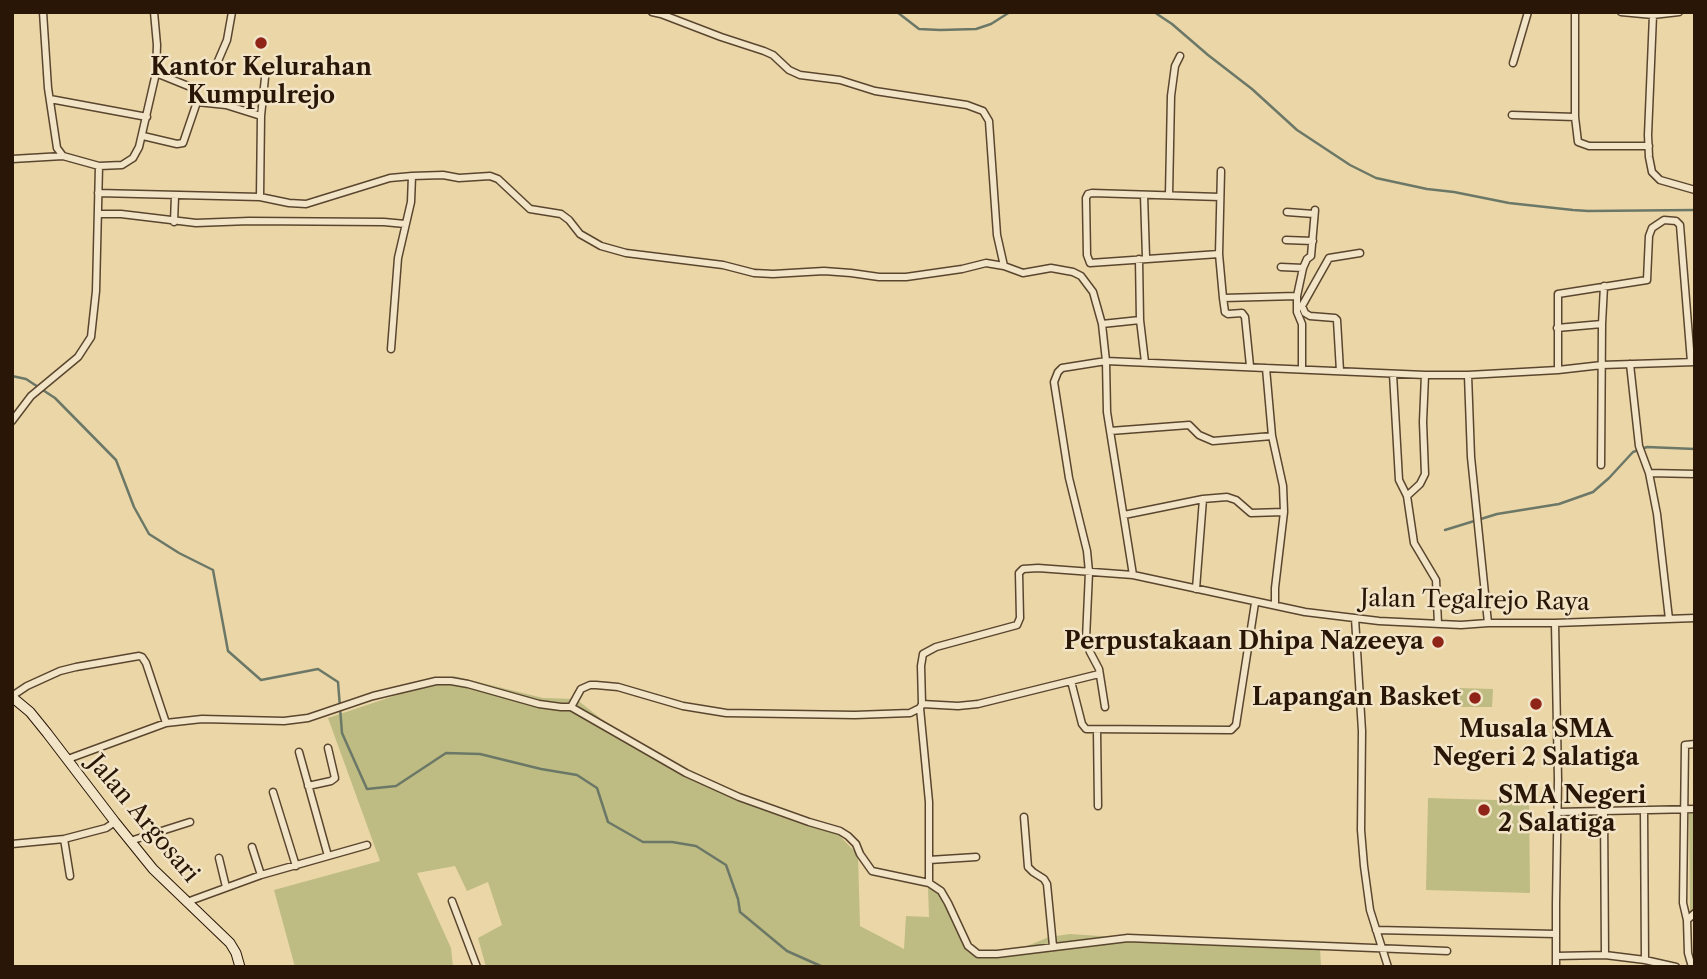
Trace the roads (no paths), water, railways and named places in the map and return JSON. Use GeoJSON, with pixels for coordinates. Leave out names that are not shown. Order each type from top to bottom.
{"type":"FeatureCollection","features":[{"type":"Feature","properties":{"kind":"street"},"geometry":{"type":"LineString","coordinates":[[43,12],[50,99],[57,148],[63,156]]}},
{"type":"Feature","properties":{"kind":"street"},"geometry":{"type":"LineString","coordinates":[[12,159],[63,156],[99,166],[122,165],[129,161],[137,152],[143,136],[156,73],[154,12]]}},
{"type":"Feature","properties":{"kind":"street"},"geometry":{"type":"LineString","coordinates":[[218,61],[227,40],[232,12]]}},
{"type":"Feature","properties":{"kind":"street"},"geometry":{"type":"LineString","coordinates":[[652,12],[764,51],[800,75],[840,80],[875,91],[967,105],[983,110],[989,121],[997,235],[1004,266]]}},
{"type":"Feature","properties":{"kind":"street"},"geometry":{"type":"LineString","coordinates":[[1513,63],[1528,12]]}},
{"type":"Feature","properties":{"kind":"street"},"geometry":{"type":"LineString","coordinates":[[1575,12],[1577,139],[1585,146],[1649,146]]}},
{"type":"Feature","properties":{"kind":"street"},"geometry":{"type":"LineString","coordinates":[[1621,12],[1653,15],[1679,12]]}},
{"type":"Feature","properties":{"kind":"street"},"geometry":{"type":"LineString","coordinates":[[1653,15],[1649,146],[1653,172],[1660,180],[1695,190]]}},
{"type":"Feature","properties":{"kind":"street"},"geometry":{"type":"LineString","coordinates":[[1169,195],[1171,96],[1175,66],[1180,56]]}},
{"type":"Feature","properties":{"kind":"street"},"geometry":{"type":"LineString","coordinates":[[260,197],[261,116],[266,68]]}},
{"type":"Feature","properties":{"kind":"street"},"geometry":{"type":"LineString","coordinates":[[143,136],[173,144],[184,144],[197,102],[193,88],[156,73]]}},
{"type":"Feature","properties":{"kind":"street"},"geometry":{"type":"LineString","coordinates":[[50,99],[147,117]]}},
{"type":"Feature","properties":{"kind":"street"},"geometry":{"type":"LineString","coordinates":[[197,102],[226,105],[261,116]]}},
{"type":"Feature","properties":{"kind":"street"},"geometry":{"type":"LineString","coordinates":[[1512,115],[1575,117]]}},
{"type":"Feature","properties":{"kind":"street"},"geometry":{"type":"LineString","coordinates":[[12,421],[38,390],[78,357],[91,337],[96,291],[99,166]]}},
{"type":"Feature","properties":{"kind":"street"},"geometry":{"type":"LineString","coordinates":[[1221,171],[1219,254],[1225,312],[1242,313],[1245,317],[1250,366]]}},
{"type":"Feature","properties":{"kind":"street"},"geometry":{"type":"LineString","coordinates":[[391,349],[398,258],[411,202],[412,176]]}},
{"type":"Feature","properties":{"kind":"street"},"geometry":{"type":"LineString","coordinates":[[98,193],[260,197],[289,204],[306,204],[390,178],[490,176],[499,179],[530,209],[561,214],[580,234],[601,246],[626,253],[773,274],[824,271],[906,277],[986,263],[1023,273],[1051,268],[1073,272],[1081,276],[1093,292],[1102,324],[1107,412],[1133,575]]}},
{"type":"Feature","properties":{"kind":"street"},"geometry":{"type":"LineString","coordinates":[[1081,276],[1088,271],[1090,262],[1087,255],[1088,194],[1220,197]]}},
{"type":"Feature","properties":{"kind":"street"},"geometry":{"type":"LineString","coordinates":[[1144,195],[1140,320],[1145,362]]}},
{"type":"Feature","properties":{"kind":"street"},"geometry":{"type":"LineString","coordinates":[[174,222],[175,196]]}},
{"type":"Feature","properties":{"kind":"street"},"geometry":{"type":"LineString","coordinates":[[1287,212],[1315,212],[1311,256],[1307,258],[1303,268],[1297,296],[1302,369]]}},
{"type":"Feature","properties":{"kind":"street"},"geometry":{"type":"LineString","coordinates":[[98,214],[121,214],[196,223],[249,220],[405,224]]}},
{"type":"Feature","properties":{"kind":"street"},"geometry":{"type":"LineString","coordinates":[[1105,707],[1099,668],[1086,639],[1089,572],[1087,551],[1069,478],[1054,382],[1062,368],[1106,361],[1468,375],[1558,370],[1602,365],[1693,362],[1680,225],[1664,220],[1652,228],[1648,236],[1647,280],[1558,294],[1558,370]]}},
{"type":"Feature","properties":{"kind":"street"},"geometry":{"type":"LineString","coordinates":[[1286,240],[1313,241]]}},
{"type":"Feature","properties":{"kind":"street"},"geometry":{"type":"LineString","coordinates":[[1340,371],[1338,320],[1310,316],[1302,306],[1329,258],[1360,253]]}},
{"type":"Feature","properties":{"kind":"street"},"geometry":{"type":"LineString","coordinates":[[1090,262],[1219,254]]}},
{"type":"Feature","properties":{"kind":"street"},"geometry":{"type":"LineString","coordinates":[[1281,267],[1303,268]]}},
{"type":"Feature","properties":{"kind":"street"},"geometry":{"type":"LineString","coordinates":[[1601,466],[1604,286]]}},
{"type":"Feature","properties":{"kind":"street"},"geometry":{"type":"LineString","coordinates":[[1223,298],[1297,296]]}},
{"type":"Feature","properties":{"kind":"street"},"geometry":{"type":"LineString","coordinates":[[1102,324],[1140,320]]}},
{"type":"Feature","properties":{"kind":"street"},"geometry":{"type":"LineString","coordinates":[[1557,328],[1602,324]]}},
{"type":"Feature","properties":{"kind":"street"},"geometry":{"type":"LineString","coordinates":[[1630,364],[1640,450],[1649,473],[1657,514],[1669,619]]}},
{"type":"Feature","properties":{"kind":"street"},"geometry":{"type":"LineString","coordinates":[[1266,368],[1272,436],[1283,486],[1284,512],[1275,605]]}},
{"type":"Feature","properties":{"kind":"street"},"geometry":{"type":"LineString","coordinates":[[1392,374],[1399,480],[1407,496],[1414,543],[1436,580],[1438,624]]}},
{"type":"Feature","properties":{"kind":"street"},"geometry":{"type":"LineString","coordinates":[[1407,496],[1420,484],[1425,474],[1425,375]]}},
{"type":"Feature","properties":{"kind":"street"},"geometry":{"type":"LineString","coordinates":[[1468,375],[1471,457],[1489,623]]}},
{"type":"Feature","properties":{"kind":"street"},"geometry":{"type":"LineString","coordinates":[[1110,431],[1189,425],[1199,435],[1213,441],[1272,436]]}},
{"type":"Feature","properties":{"kind":"street"},"geometry":{"type":"LineString","coordinates":[[1649,473],[1695,474]]}},
{"type":"Feature","properties":{"kind":"street"},"geometry":{"type":"LineString","coordinates":[[1124,515],[1203,499],[1227,497],[1236,500],[1251,513],[1284,512]]}},
{"type":"Feature","properties":{"kind":"street"},"geometry":{"type":"LineString","coordinates":[[1196,589],[1203,499]]}},
{"type":"Feature","properties":{"kind":"street","name":"Jalan Tegalrejo Raya"},"geometry":{"type":"LineString","coordinates":[[921,706],[923,654],[936,647],[1017,625],[1020,618],[1021,570],[1038,568],[1133,575],[1255,603],[1355,618],[1461,625],[1695,618]]}},
{"type":"Feature","properties":{"kind":"street"},"geometry":{"type":"LineString","coordinates":[[1070,681],[1083,727],[1086,729],[1228,731],[1236,727],[1255,603]]}},
{"type":"Feature","properties":{"kind":"street"},"geometry":{"type":"LineString","coordinates":[[1355,618],[1363,731],[1361,830],[1370,910],[1388,967]]}},
{"type":"Feature","properties":{"kind":"street"},"geometry":{"type":"LineString","coordinates":[[1555,623],[1558,780],[1556,967]]}},
{"type":"Feature","properties":{"kind":"street"},"geometry":{"type":"LineString","coordinates":[[12,696],[60,671],[139,656],[146,663],[166,723]]}},
{"type":"Feature","properties":{"kind":"street"},"geometry":{"type":"LineString","coordinates":[[571,707],[585,686],[596,685],[618,687],[683,706],[726,713],[910,713],[921,706],[978,704],[1099,674]]}},
{"type":"Feature","properties":{"kind":"street"},"geometry":{"type":"LineString","coordinates":[[68,759],[166,723],[210,719],[295,720],[373,696],[436,681],[450,681],[539,704],[571,707],[685,773],[739,797],[840,831],[856,844],[872,871],[929,883],[941,891],[968,946],[978,954],[1128,938],[1447,951]]}},
{"type":"Feature","properties":{"kind":"street","name":"Jalan Argosari"},"geometry":{"type":"LineString","coordinates":[[12,696],[30,712],[153,869],[230,943],[240,967]]}},
{"type":"Feature","properties":{"kind":"street"},"geometry":{"type":"LineString","coordinates":[[921,706],[929,802],[929,883]]}},
{"type":"Feature","properties":{"kind":"street"},"geometry":{"type":"LineString","coordinates":[[1097,730],[1098,806]]}},
{"type":"Feature","properties":{"kind":"street"},"geometry":{"type":"LineString","coordinates":[[1692,964],[1688,953],[1687,920],[1683,903],[1684,774],[1685,745],[1695,744]]}},
{"type":"Feature","properties":{"kind":"street"},"geometry":{"type":"LineString","coordinates":[[308,786],[335,778],[328,748]]}},
{"type":"Feature","properties":{"kind":"street"},"geometry":{"type":"LineString","coordinates":[[299,752],[328,856]]}},
{"type":"Feature","properties":{"kind":"street"},"geometry":{"type":"LineString","coordinates":[[1684,774],[1695,775]]}},
{"type":"Feature","properties":{"kind":"street"},"geometry":{"type":"LineString","coordinates":[[273,792],[296,866]]}},
{"type":"Feature","properties":{"kind":"street"},"geometry":{"type":"LineString","coordinates":[[1557,812],[1695,809]]}},
{"type":"Feature","properties":{"kind":"street"},"geometry":{"type":"LineString","coordinates":[[1644,810],[1645,960]]}},
{"type":"Feature","properties":{"kind":"street"},"geometry":{"type":"LineString","coordinates":[[1604,811],[1605,955]]}},
{"type":"Feature","properties":{"kind":"street"},"geometry":{"type":"LineString","coordinates":[[1024,817],[1028,867],[1044,879],[1046,884],[1053,946]]}},
{"type":"Feature","properties":{"kind":"street"},"geometry":{"type":"LineString","coordinates":[[12,844],[64,839],[106,828],[115,822]]}},
{"type":"Feature","properties":{"kind":"street"},"geometry":{"type":"LineString","coordinates":[[130,841],[190,822]]}},
{"type":"Feature","properties":{"kind":"street"},"geometry":{"type":"LineString","coordinates":[[64,839],[70,876]]}},
{"type":"Feature","properties":{"kind":"street"},"geometry":{"type":"LineString","coordinates":[[187,902],[261,875],[367,845]]}},
{"type":"Feature","properties":{"kind":"street"},"geometry":{"type":"LineString","coordinates":[[252,847],[261,875]]}},
{"type":"Feature","properties":{"kind":"street"},"geometry":{"type":"LineString","coordinates":[[929,860],[976,857]]}},
{"type":"Feature","properties":{"kind":"street"},"geometry":{"type":"LineString","coordinates":[[219,858],[226,887]]}},
{"type":"Feature","properties":{"kind":"street"},"geometry":{"type":"LineString","coordinates":[[452,901],[477,967]]}},
{"type":"Feature","properties":{"kind":"street"},"geometry":{"type":"LineString","coordinates":[[1687,920],[1695,913]]}},
{"type":"Feature","properties":{"kind":"street"},"geometry":{"type":"LineString","coordinates":[[1376,930],[1556,934]]}},
{"type":"Feature","properties":{"kind":"street"},"geometry":{"type":"LineString","coordinates":[[1556,956],[1605,955],[1675,967]]}},
{"type":"Feature","properties":{"kind":"waterway"},"geometry":{"type":"LineString","coordinates":[[897,12],[919,29],[940,30],[976,29],[991,24],[1010,12]]}},
{"type":"Feature","properties":{"kind":"waterway"},"geometry":{"type":"LineString","coordinates":[[1154,12],[1252,89],[1297,130],[1350,165],[1376,178],[1509,203],[1573,210],[1695,210]]}},
{"type":"Feature","properties":{"kind":"waterway"},"geometry":{"type":"LineString","coordinates":[[12,376],[26,379],[55,398],[116,460],[134,507],[149,534],[213,570],[228,651],[261,680],[318,669],[338,682],[342,733],[367,789],[396,786],[446,753],[480,754],[577,775],[597,788],[608,822],[643,842],[672,842],[696,846],[726,865],[740,912],[787,951],[823,967]]}},
{"type":"Feature","properties":{"kind":"waterway"},"geometry":{"type":"LineString","coordinates":[[1445,530],[1497,514],[1559,504],[1593,492],[1633,452],[1647,447],[1695,449]]}},
{"type":"Feature","properties":{"kind":"place","name":"Kantor Kelurahan Kumpulrejo"},"geometry":{"type":"Point","coordinates":[261,43]}},
{"type":"Feature","properties":{"kind":"place","name":"Perpustakaan Dhipa Nazeeya"},"geometry":{"type":"Point","coordinates":[1438,642]}},
{"type":"Feature","properties":{"kind":"place","name":"Lapangan Basket"},"geometry":{"type":"Point","coordinates":[1475,698]}},
{"type":"Feature","properties":{"kind":"place","name":"Musala SMA Negeri 2 Salatiga"},"geometry":{"type":"Point","coordinates":[1536,704]}},
{"type":"Feature","properties":{"kind":"place","name":"SMA Negeri 2 Salatiga"},"geometry":{"type":"Point","coordinates":[1484,810]}}]}
